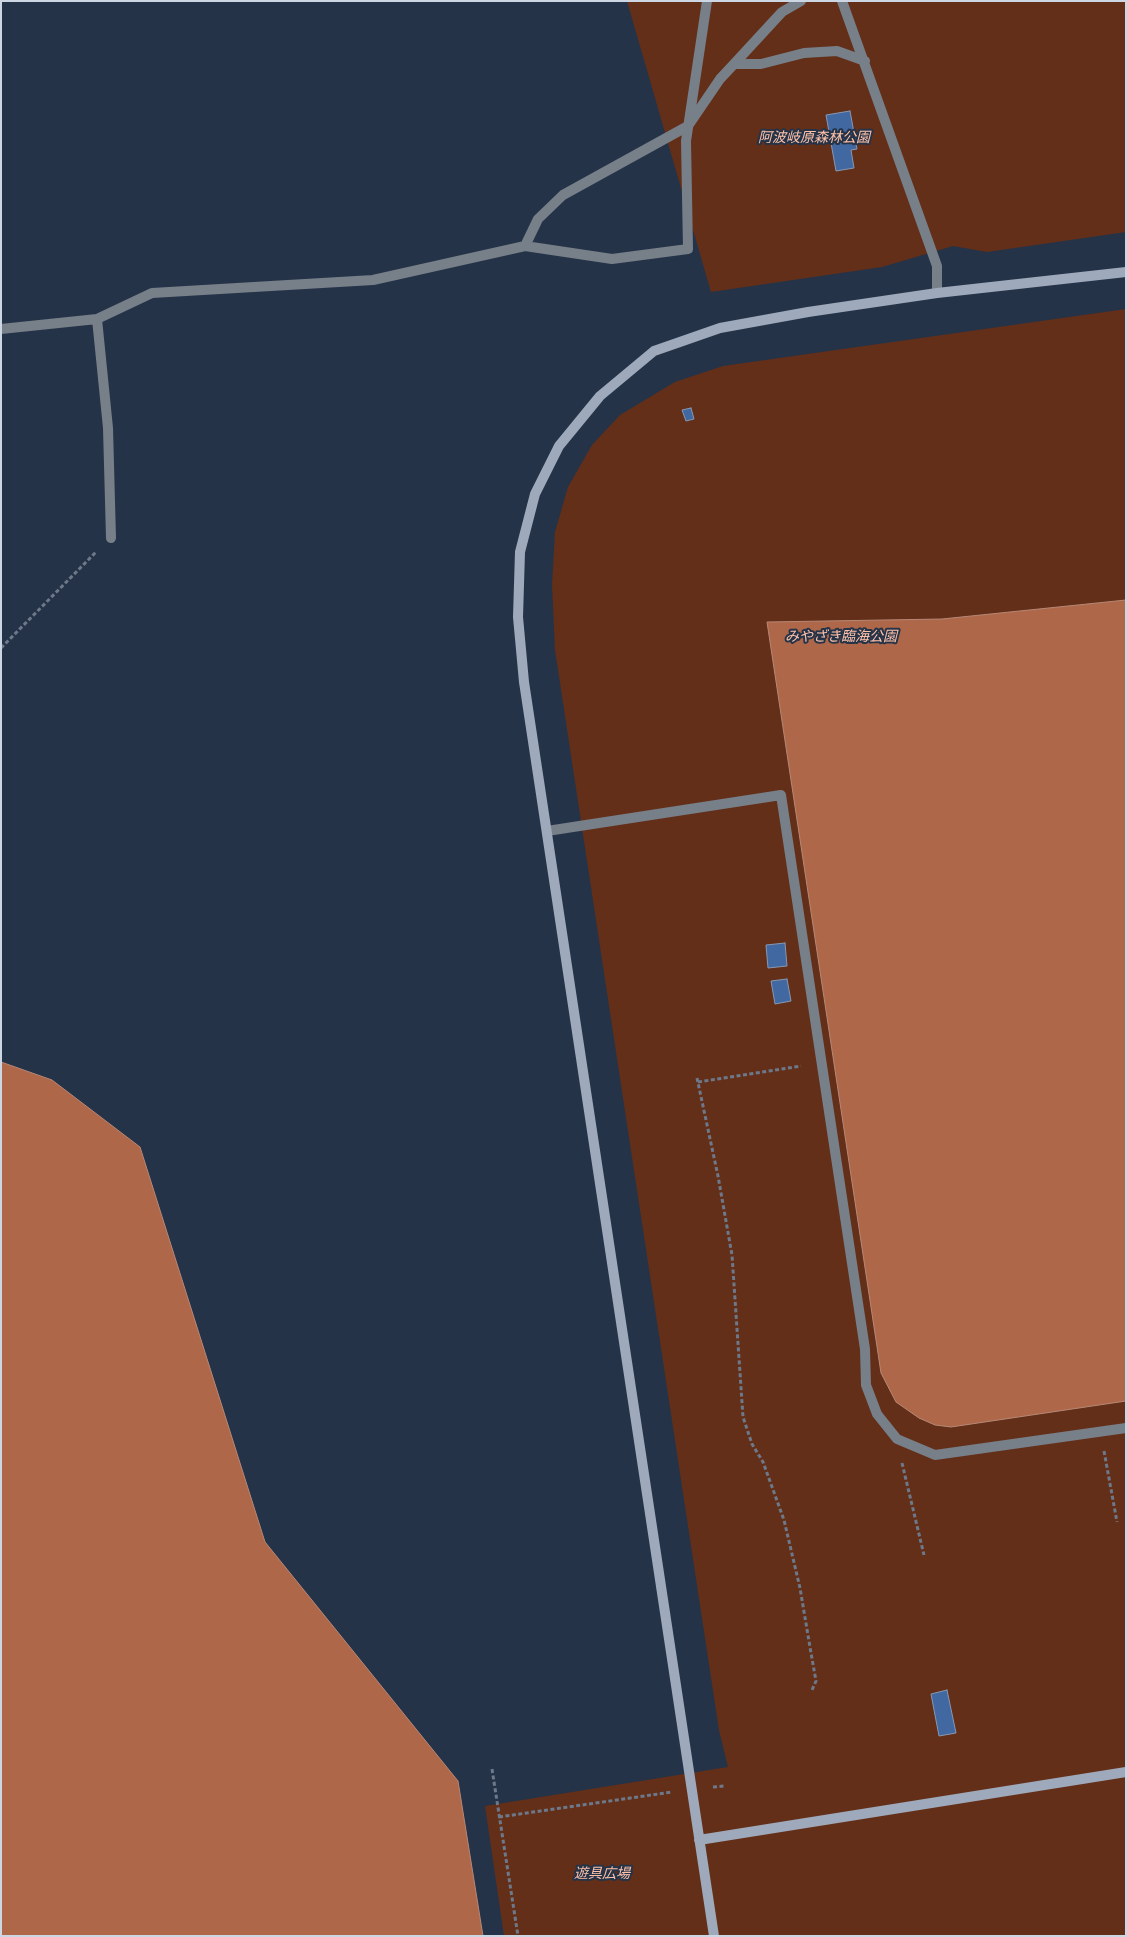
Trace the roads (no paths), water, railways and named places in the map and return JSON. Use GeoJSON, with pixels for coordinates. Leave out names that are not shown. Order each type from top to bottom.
{"type":"FeatureCollection","features":[{"type":"Feature","properties":{"kind":"street"},"geometry":{"type":"LineString","coordinates":[[1,329],[97,319],[152,293],[373,280],[526,246],[612,260],[688,249],[686,141],[707,1]]}},
{"type":"Feature","properties":{"kind":"street"},"geometry":{"type":"LineString","coordinates":[[526,246],[538,219],[562,195],[688,126],[720,79],[782,12],[801,1]]}},
{"type":"Feature","properties":{"kind":"street"},"geometry":{"type":"LineString","coordinates":[[842,1],[937,266],[937,293]]}},
{"type":"Feature","properties":{"kind":"street"},"geometry":{"type":"LineString","coordinates":[[734,64],[761,64],[804,53],[837,52],[865,61]]}},
{"type":"Feature","properties":{"kind":"street"},"geometry":{"type":"LineString","coordinates":[[714,1936],[524,682],[518,617],[520,552],[535,494],[559,446],[600,396],[654,351],[720,328],[937,293],[1126,272]]}},
{"type":"Feature","properties":{"kind":"street"},"geometry":{"type":"LineString","coordinates":[[97,319],[108,428],[111,538]]}},
{"type":"Feature","properties":{"kind":"street"},"geometry":{"type":"LineString","coordinates":[[547,831],[781,795],[865,1349],[866,1385],[877,1414],[897,1440],[935,1455],[1126,1428]]}},
{"type":"Feature","properties":{"kind":"street"},"geometry":{"type":"LineString","coordinates":[[699,1840],[1126,1772]]}},
{"type":"Feature","properties":{"kind":"park label","name":"阿波岐原森林公園"},"geometry":{"type":"Point","coordinates":[814,138]}},
{"type":"Feature","properties":{"kind":"park label","name":"みやざき臨海公園"},"geometry":{"type":"Point","coordinates":[841,637]}},
{"type":"Feature","properties":{"kind":"park label","name":"遊具広場"},"geometry":{"type":"Point","coordinates":[602,1874]}}]}
